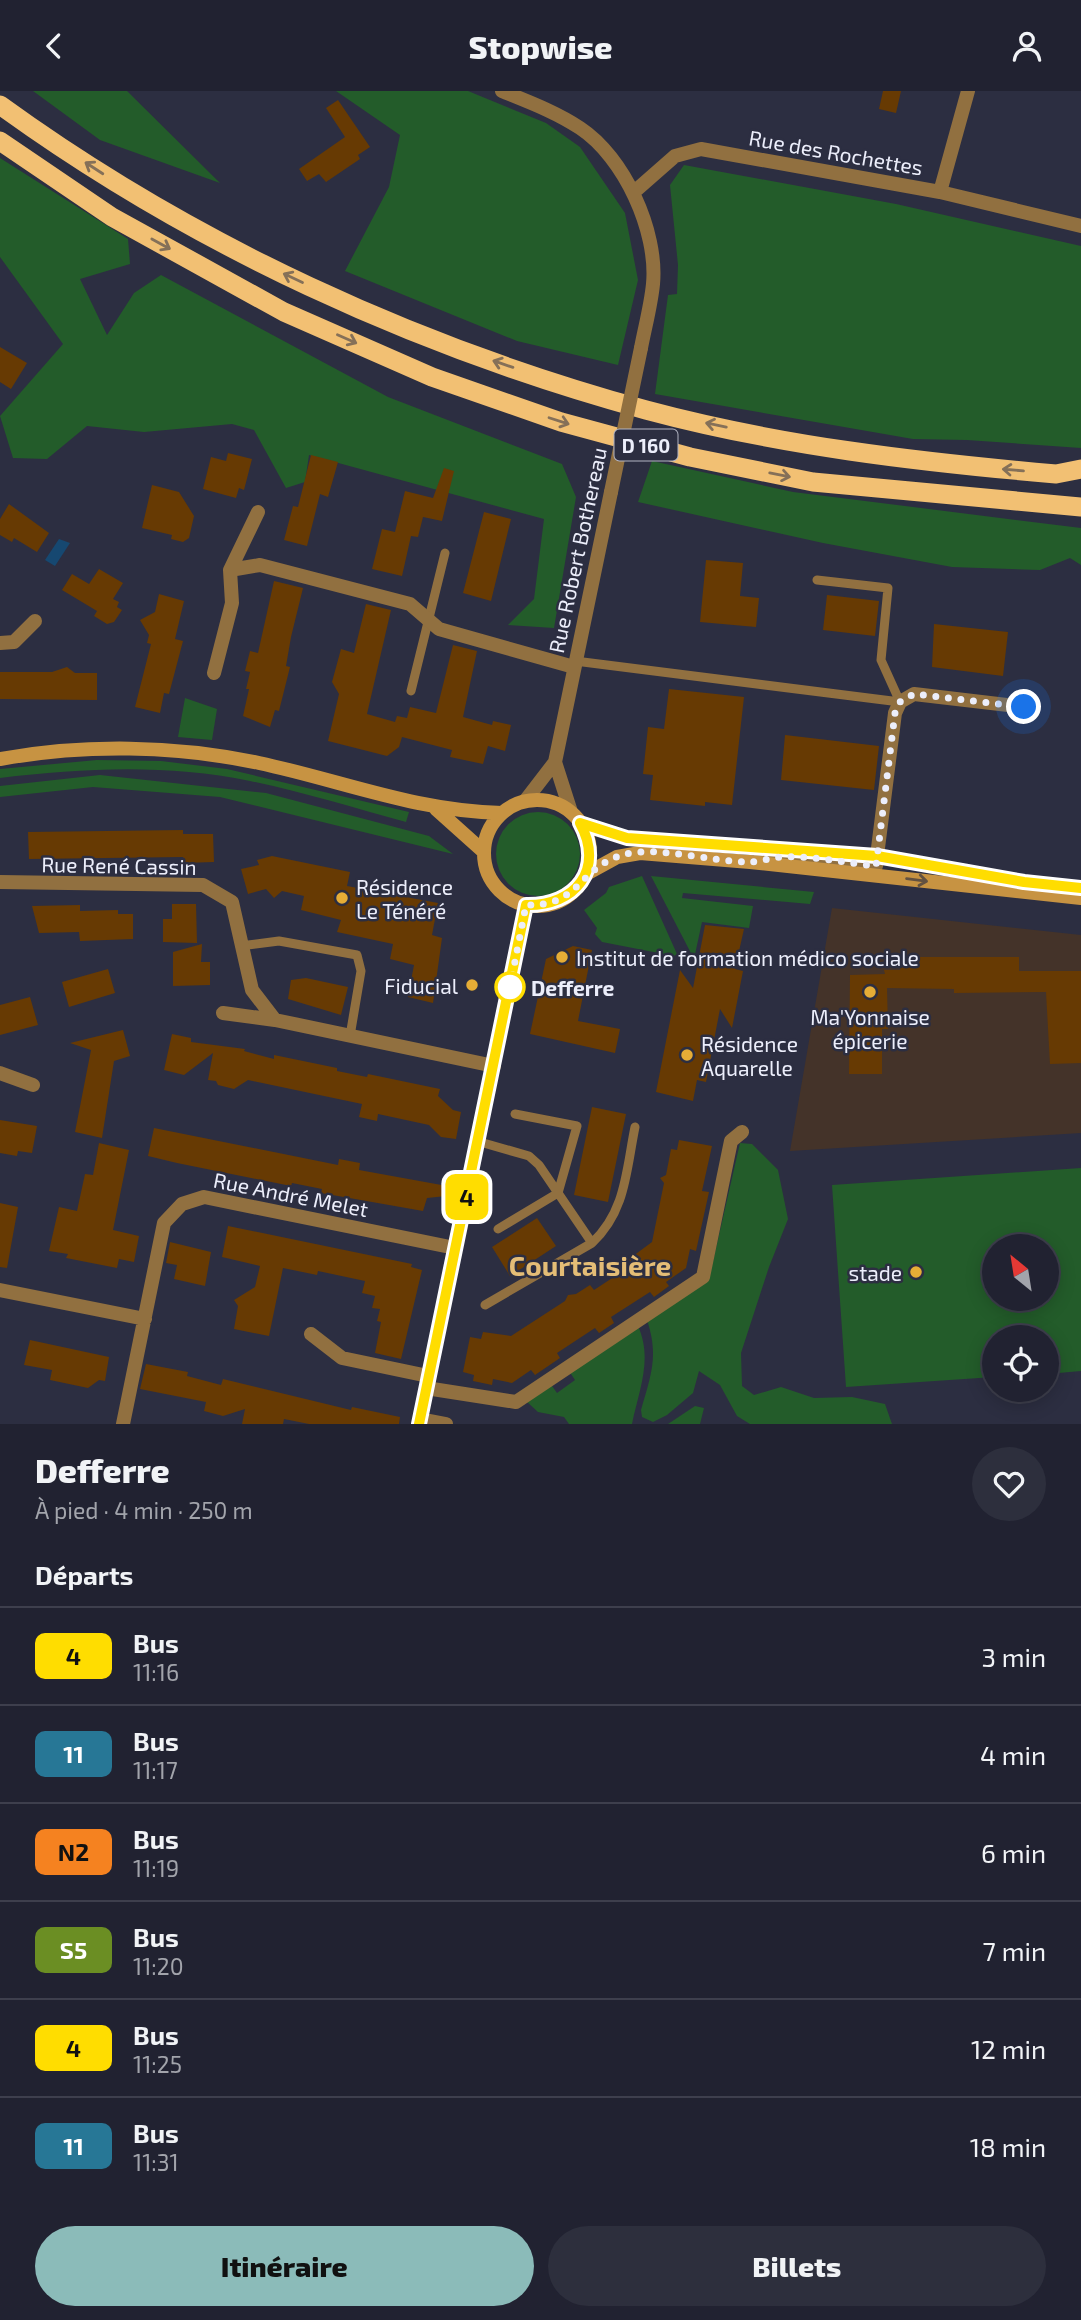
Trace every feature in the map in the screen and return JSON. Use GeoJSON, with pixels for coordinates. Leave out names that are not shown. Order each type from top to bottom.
{"type":"FeatureCollection","features":[{"type":"Feature","properties":{"kind":"highway","name":"D 160"},"geometry":{"type":"LineString","coordinates":[[0,105],[109,178],[263,264],[365,312],[446,345],[591,394],[718,426],[839,450],[1056,474],[1081,472]]}},
{"type":"Feature","properties":{"kind":"highway","name":"D 160"},"geometry":{"type":"LineString","coordinates":[[0,141],[112,217],[284,312],[432,377],[561,422],[690,457],[813,482],[1081,507]]}},
{"type":"Feature","properties":{"kind":"main road"},"geometry":{"type":"LineString","coordinates":[[0,759],[105,749],[213,755],[268,765],[435,809],[502,813]]}},
{"type":"Feature","properties":{"kind":"main road"},"geometry":{"type":"LineString","coordinates":[[576,818],[590,848],[586,874],[576,889],[562,900],[544,905],[526,905],[513,900],[492,881],[484,852],[488,832],[502,813],[525,801],[549,802],[576,818],[627,838],[877,856],[1024,882],[1081,888]]}},
{"type":"Feature","properties":{"kind":"main road"},"geometry":{"type":"LineString","coordinates":[[435,809],[484,852]]}},
{"type":"Feature","properties":{"kind":"main road"},"geometry":{"type":"LineString","coordinates":[[586,874],[629,853],[750,862],[1081,898]]}},
{"type":"Feature","properties":{"kind":"street","name":"Rue Robert Bothereau"},"geometry":{"type":"LineString","coordinates":[[502,91],[544,108],[582,129],[607,153],[634,192],[649,242],[654,282],[555,762],[525,801]]}},
{"type":"Feature","properties":{"kind":"street","name":"Rue des Rochettes"},"geometry":{"type":"LineString","coordinates":[[634,192],[674,156],[701,149],[940,192],[968,91]]}},
{"type":"Feature","properties":{"kind":"street"},"geometry":{"type":"LineString","coordinates":[[940,192],[1081,226]]}},
{"type":"Feature","properties":{"kind":"street"},"geometry":{"type":"LineString","coordinates":[[214,673],[232,603],[230,570],[258,512]]}},
{"type":"Feature","properties":{"kind":"street"},"geometry":{"type":"LineString","coordinates":[[230,570],[260,565],[410,604],[439,629],[575,664]]}},
{"type":"Feature","properties":{"kind":"street"},"geometry":{"type":"LineString","coordinates":[[0,643],[14,642],[35,621]]}},
{"type":"Feature","properties":{"kind":"street"},"geometry":{"type":"LineString","coordinates":[[750,862],[782,857],[876,866],[895,713],[900,702],[914,694],[1024,707]]}},
{"type":"Feature","properties":{"kind":"street","name":"Rue Robert Bothereau"},"geometry":{"type":"LineString","coordinates":[[555,762],[576,818]]}},
{"type":"Feature","properties":{"kind":"street","name":"Rue René Cassin"},"geometry":{"type":"LineString","coordinates":[[0,882],[203,885],[232,902],[252,990],[275,1020]]}},
{"type":"Feature","properties":{"kind":"street"},"geometry":{"type":"LineString","coordinates":[[446,1424],[420,1422],[455,1248],[480,1142],[526,905]]}},
{"type":"Feature","properties":{"kind":"street"},"geometry":{"type":"LineString","coordinates":[[223,1013],[275,1020],[494,1066]]}},
{"type":"Feature","properties":{"kind":"street"},"geometry":{"type":"LineString","coordinates":[[0,1073],[33,1085]]}},
{"type":"Feature","properties":{"kind":"street"},"geometry":{"type":"LineString","coordinates":[[311,1334],[342,1358],[427,1382],[516,1402],[703,1277],[732,1141],[742,1132]]}},
{"type":"Feature","properties":{"kind":"street","name":"Rue André Melet"},"geometry":{"type":"LineString","coordinates":[[123,1424],[164,1223],[182,1204],[204,1197],[455,1248]]}},
{"type":"Feature","properties":{"kind":"street"},"geometry":{"type":"LineString","coordinates":[[0,1290],[145,1319]]}},
{"type":"Feature","properties":{"kind":"lane"},"geometry":{"type":"LineString","coordinates":[[411,691],[444,553]]}},
{"type":"Feature","properties":{"kind":"lane"},"geometry":{"type":"LineString","coordinates":[[817,580],[888,589],[881,660],[900,702]]}},
{"type":"Feature","properties":{"kind":"lane"},"geometry":{"type":"LineString","coordinates":[[575,664],[900,702]]}},
{"type":"Feature","properties":{"kind":"lane"},"geometry":{"type":"LineString","coordinates":[[240,946],[279,941],[357,955],[361,971],[350,1036]]}},
{"type":"Feature","properties":{"kind":"lane"},"geometry":{"type":"LineString","coordinates":[[498,1229],[558,1193],[577,1126],[515,1114]]}},
{"type":"Feature","properties":{"kind":"lane"},"geometry":{"type":"LineString","coordinates":[[485,1305],[592,1243],[605,1231],[618,1210],[635,1126]]}},
{"type":"Feature","properties":{"kind":"lane"},"geometry":{"type":"LineString","coordinates":[[480,1142],[529,1156],[592,1243]]}},
{"type":"Feature","properties":{"kind":"shaded area"},"geometry":{"type":"Polygon","coordinates":[[[832,908],[1081,935],[1081,1133],[790,1151],[832,908]]]}},
{"type":"Feature","properties":{"kind":"green space"},"geometry":{"type":"Polygon","coordinates":[[[33,91],[127,91],[220,183],[100,140],[33,91]]]}},
{"type":"Feature","properties":{"kind":"green space"},"geometry":{"type":"Polygon","coordinates":[[[336,91],[468,91],[546,123],[580,147],[625,213],[638,280],[618,365],[517,341],[345,271],[389,187],[400,135],[336,91]]]}},
{"type":"Feature","properties":{"kind":"green space"},"geometry":{"type":"Polygon","coordinates":[[[0,158],[128,239],[130,264],[80,279],[107,335],[134,293],[161,275],[388,397],[562,464],[576,497],[554,628],[508,625],[534,599],[544,519],[309,455],[305,482],[286,488],[254,430],[232,424],[144,432],[87,426],[47,459],[13,458],[0,416],[63,344],[0,257],[0,158]]]}},
{"type":"Feature","properties":{"kind":"green space"},"geometry":{"type":"Polygon","coordinates":[[[684,165],[896,204],[1081,246],[1081,448],[913,439],[655,394],[668,295],[677,294],[678,265],[670,185],[684,165]]]}},
{"type":"Feature","properties":{"kind":"green space"},"geometry":{"type":"Polygon","coordinates":[[[652,461],[793,492],[1081,528],[1081,565],[1070,558],[1040,570],[952,567],[823,543],[638,502],[652,461]]]}},
{"type":"Feature","properties":{"kind":"green space"},"geometry":{"type":"Polygon","coordinates":[[[185,698],[217,709],[212,740],[178,737],[185,698]]]}},
{"type":"Feature","properties":{"kind":"green space"},"geometry":{"type":"Polygon","coordinates":[[[97,760],[161,761],[227,769],[409,812],[406,822],[270,785],[188,772],[125,769],[0,778],[0,769],[97,760]]]}},
{"type":"Feature","properties":{"kind":"green space"},"geometry":{"type":"Polygon","coordinates":[[[100,775],[266,793],[429,836],[453,854],[220,797],[93,787],[0,797],[0,786],[100,775]]]}},
{"type":"Feature","properties":{"kind":"green space"},"geometry":{"type":"Polygon","coordinates":[[[538,812],[561,819],[573,831],[580,854],[573,877],[561,889],[538,896],[515,889],[503,877],[496,854],[503,831],[515,819],[538,812]]]}},
{"type":"Feature","properties":{"kind":"green space"},"geometry":{"type":"Polygon","coordinates":[[[642,876],[677,954],[674,956],[602,942],[595,934],[597,928],[584,910],[606,893],[609,887],[642,876]]]}},
{"type":"Feature","properties":{"kind":"green space"},"geometry":{"type":"Polygon","coordinates":[[[651,876],[814,892],[810,904],[683,893],[682,898],[753,906],[749,928],[702,922],[694,959],[651,876]]]}},
{"type":"Feature","properties":{"kind":"green space"},"geometry":{"type":"Polygon","coordinates":[[[740,1143],[752,1144],[778,1170],[788,1219],[741,1353],[742,1386],[754,1395],[781,1387],[814,1398],[852,1397],[885,1404],[892,1424],[750,1424],[737,1416],[720,1385],[699,1371],[693,1393],[667,1415],[653,1422],[642,1417],[641,1410],[653,1355],[647,1320],[709,1279],[740,1143]]]}},
{"type":"Feature","properties":{"kind":"green space","name":"stade"},"geometry":{"type":"Polygon","coordinates":[[[1081,1168],[1081,1371],[1059,1373],[1059,1325],[982,1325],[982,1378],[846,1387],[832,1185],[1081,1168]]]}},
{"type":"Feature","properties":{"kind":"green space"},"geometry":{"type":"Polygon","coordinates":[[[638,1326],[645,1363],[632,1424],[569,1424],[564,1417],[538,1412],[526,1401],[550,1383],[557,1393],[575,1380],[569,1371],[638,1326]]]}},
{"type":"Feature","properties":{"kind":"green space"},"geometry":{"type":"Polygon","coordinates":[[[695,1406],[704,1408],[700,1424],[668,1424],[695,1406]]]}},
{"type":"Feature","properties":{"kind":"water"},"geometry":{"type":"Polygon","coordinates":[[[59,539],[70,543],[55,566],[45,560],[59,539]]]}},
{"type":"Feature","properties":{"kind":"building"},"geometry":{"type":"Polygon","coordinates":[[[883,91],[901,91],[896,113],[879,109],[883,91]]]}},
{"type":"Feature","properties":{"kind":"building"},"geometry":{"type":"Polygon","coordinates":[[[338,100],[370,147],[358,155],[360,159],[326,182],[319,174],[307,181],[299,169],[345,137],[326,108],[338,100]]]}},
{"type":"Feature","properties":{"kind":"building"},"geometry":{"type":"Polygon","coordinates":[[[0,347],[27,363],[11,389],[0,382],[0,347]]]}},
{"type":"Feature","properties":{"kind":"building"},"geometry":{"type":"Polygon","coordinates":[[[228,453],[252,459],[244,490],[239,488],[236,498],[203,489],[211,457],[226,461],[228,453]]]}},
{"type":"Feature","properties":{"kind":"building"},"geometry":{"type":"Polygon","coordinates":[[[311,455],[338,462],[328,497],[320,494],[307,546],[284,540],[293,506],[298,507],[311,455]]]}},
{"type":"Feature","properties":{"kind":"building"},"geometry":{"type":"Polygon","coordinates":[[[444,468],[454,471],[442,521],[423,517],[418,537],[411,536],[402,576],[372,569],[382,529],[395,532],[405,491],[433,498],[444,468]]]}},
{"type":"Feature","properties":{"kind":"building"},"geometry":{"type":"Polygon","coordinates":[[[152,485],[179,492],[194,516],[189,538],[183,542],[171,539],[172,535],[142,528],[152,485]]]}},
{"type":"Feature","properties":{"kind":"building"},"geometry":{"type":"Polygon","coordinates":[[[9,504],[49,533],[37,552],[14,538],[12,542],[0,535],[0,519],[9,504]]]}},
{"type":"Feature","properties":{"kind":"building"},"geometry":{"type":"Polygon","coordinates":[[[484,512],[511,519],[491,601],[463,593],[484,512]]]}},
{"type":"Feature","properties":{"kind":"building"},"geometry":{"type":"Polygon","coordinates":[[[706,560],[743,563],[740,596],[759,598],[756,627],[700,622],[706,560]]]}},
{"type":"Feature","properties":{"kind":"building"},"geometry":{"type":"Polygon","coordinates":[[[99,569],[123,583],[113,599],[119,602],[117,607],[122,610],[114,622],[107,624],[94,616],[97,611],[62,590],[72,574],[89,584],[99,569]]]}},
{"type":"Feature","properties":{"kind":"building"},"geometry":{"type":"Polygon","coordinates":[[[274,581],[303,588],[286,666],[290,667],[279,711],[275,710],[270,727],[243,716],[250,672],[245,671],[250,651],[258,653],[274,581]]]}},
{"type":"Feature","properties":{"kind":"building"},"geometry":{"type":"Polygon","coordinates":[[[159,594],[184,601],[175,639],[183,641],[169,694],[164,693],[160,713],[135,707],[151,644],[147,643],[149,635],[140,620],[155,612],[159,594]]]}},
{"type":"Feature","properties":{"kind":"building"},"geometry":{"type":"Polygon","coordinates":[[[827,595],[879,601],[875,636],[823,630],[827,595]]]}},
{"type":"Feature","properties":{"kind":"building"},"geometry":{"type":"Polygon","coordinates":[[[366,604],[391,610],[367,714],[395,722],[397,716],[407,718],[410,707],[436,713],[453,645],[477,651],[463,717],[492,725],[493,721],[511,725],[505,751],[488,746],[483,764],[450,757],[452,750],[402,737],[399,747],[387,756],[328,741],[339,694],[332,682],[341,649],[354,653],[366,604]]]}},
{"type":"Feature","properties":{"kind":"building"},"geometry":{"type":"Polygon","coordinates":[[[934,624],[1008,632],[1003,676],[932,667],[934,624]]]}},
{"type":"Feature","properties":{"kind":"building"},"geometry":{"type":"Polygon","coordinates":[[[67,667],[75,673],[97,673],[97,700],[0,699],[0,672],[52,672],[67,667]]]}},
{"type":"Feature","properties":{"kind":"building"},"geometry":{"type":"Polygon","coordinates":[[[669,689],[744,697],[732,805],[705,802],[705,806],[650,800],[653,775],[643,774],[648,727],[664,729],[669,689]]]}},
{"type":"Feature","properties":{"kind":"building"},"geometry":{"type":"Polygon","coordinates":[[[785,735],[879,746],[874,790],[781,780],[785,735]]]}},
{"type":"Feature","properties":{"kind":"building"},"geometry":{"type":"Polygon","coordinates":[[[183,830],[183,834],[213,834],[214,862],[183,863],[183,857],[29,859],[28,832],[183,830]]]}},
{"type":"Feature","properties":{"kind":"building"},"geometry":{"type":"Polygon","coordinates":[[[272,856],[350,872],[347,886],[438,903],[432,935],[442,938],[433,1003],[408,997],[414,965],[390,959],[393,944],[337,932],[341,920],[301,910],[304,896],[282,891],[274,898],[266,889],[248,894],[241,869],[259,865],[257,860],[272,856]]]}},
{"type":"Feature","properties":{"kind":"building"},"geometry":{"type":"Polygon","coordinates":[[[172,904],[196,904],[197,943],[163,942],[163,919],[172,919],[172,904]]]}},
{"type":"Feature","properties":{"kind":"building"},"geometry":{"type":"Polygon","coordinates":[[[80,905],[80,911],[118,910],[118,914],[133,914],[133,939],[80,941],[79,932],[39,933],[32,906],[80,905]]]}},
{"type":"Feature","properties":{"kind":"building"},"geometry":{"type":"Polygon","coordinates":[[[705,925],[744,929],[735,969],[743,971],[732,1028],[720,1009],[706,1082],[697,1080],[693,1101],[656,1092],[680,970],[693,988],[705,925]]]}},
{"type":"Feature","properties":{"kind":"building"},"geometry":{"type":"Polygon","coordinates":[[[202,944],[201,962],[210,962],[210,985],[173,986],[173,952],[202,944]]]}},
{"type":"Feature","properties":{"kind":"building"},"geometry":{"type":"Polygon","coordinates":[[[573,946],[592,950],[578,1021],[620,1029],[615,1053],[530,1034],[546,959],[573,946]]]}},
{"type":"Feature","properties":{"kind":"building"},"geometry":{"type":"Polygon","coordinates":[[[900,957],[1019,957],[1019,971],[1081,971],[1081,1063],[1050,1064],[1046,992],[954,993],[954,989],[887,988],[888,1029],[882,1029],[882,1074],[849,1074],[850,975],[885,974],[884,970],[900,970],[900,957]]]}},
{"type":"Feature","properties":{"kind":"building"},"geometry":{"type":"Polygon","coordinates":[[[108,969],[115,993],[69,1007],[62,982],[108,969]]]}},
{"type":"Feature","properties":{"kind":"building"},"geometry":{"type":"Polygon","coordinates":[[[306,978],[348,987],[341,1015],[288,999],[291,980],[306,978]]]}},
{"type":"Feature","properties":{"kind":"building"},"geometry":{"type":"Polygon","coordinates":[[[30,997],[38,1025],[0,1035],[0,1005],[30,997]]]}},
{"type":"Feature","properties":{"kind":"building"},"geometry":{"type":"Polygon","coordinates":[[[123,1030],[130,1056],[114,1061],[102,1138],[75,1132],[91,1050],[70,1043],[123,1030]]]}},
{"type":"Feature","properties":{"kind":"building"},"geometry":{"type":"Polygon","coordinates":[[[172,1034],[191,1038],[191,1042],[245,1049],[244,1051],[274,1059],[274,1055],[337,1068],[337,1071],[367,1077],[368,1074],[440,1089],[438,1096],[453,1110],[461,1112],[456,1139],[441,1137],[429,1125],[378,1114],[377,1121],[359,1117],[362,1104],[248,1080],[234,1089],[218,1085],[216,1081],[208,1080],[213,1053],[184,1075],[164,1070],[172,1034]]]}},
{"type":"Feature","properties":{"kind":"building"},"geometry":{"type":"Polygon","coordinates":[[[592,1107],[626,1114],[608,1202],[574,1195],[592,1107]]]}},
{"type":"Feature","properties":{"kind":"building"},"geometry":{"type":"Polygon","coordinates":[[[0,1120],[37,1126],[32,1153],[18,1151],[17,1156],[0,1153],[0,1120]]]}},
{"type":"Feature","properties":{"kind":"building"},"geometry":{"type":"Polygon","coordinates":[[[154,1128],[338,1165],[339,1159],[360,1163],[359,1170],[458,1188],[456,1195],[427,1198],[423,1211],[321,1193],[322,1189],[292,1183],[291,1186],[148,1156],[154,1128]]]}},
{"type":"Feature","properties":{"kind":"building"},"geometry":{"type":"Polygon","coordinates":[[[679,1140],[712,1146],[702,1191],[709,1192],[696,1251],[690,1249],[686,1268],[666,1282],[669,1286],[654,1297],[650,1292],[611,1317],[614,1323],[599,1333],[595,1328],[557,1353],[560,1358],[535,1375],[531,1370],[512,1383],[493,1379],[492,1385],[473,1381],[474,1375],[463,1372],[470,1337],[481,1339],[483,1332],[511,1336],[565,1301],[568,1295],[576,1294],[590,1285],[594,1290],[632,1265],[629,1259],[652,1242],[664,1183],[660,1178],[666,1175],[671,1149],[677,1150],[679,1140]]]}},
{"type":"Feature","properties":{"kind":"building"},"geometry":{"type":"Polygon","coordinates":[[[99,1143],[129,1150],[113,1230],[139,1236],[134,1262],[119,1259],[117,1268],[66,1258],[68,1254],[49,1251],[59,1207],[77,1211],[85,1174],[93,1175],[99,1143]]]}},
{"type":"Feature","properties":{"kind":"building"},"geometry":{"type":"Polygon","coordinates":[[[0,1203],[18,1207],[7,1268],[0,1267],[0,1203]]]}},
{"type":"Feature","properties":{"kind":"building"},"geometry":{"type":"Polygon","coordinates":[[[537,1218],[556,1246],[510,1276],[492,1247],[537,1218]]]}},
{"type":"Feature","properties":{"kind":"building"},"geometry":{"type":"Polygon","coordinates":[[[228,1226],[412,1264],[411,1267],[422,1270],[401,1359],[375,1353],[381,1322],[377,1321],[380,1309],[372,1308],[375,1296],[362,1293],[365,1281],[318,1271],[317,1275],[283,1268],[269,1336],[234,1329],[238,1306],[234,1300],[255,1287],[260,1266],[222,1257],[228,1226]]]}},
{"type":"Feature","properties":{"kind":"building"},"geometry":{"type":"Polygon","coordinates":[[[170,1242],[211,1252],[205,1286],[174,1279],[177,1265],[166,1263],[170,1242]]]}},
{"type":"Feature","properties":{"kind":"building"},"geometry":{"type":"Polygon","coordinates":[[[30,1340],[109,1357],[105,1381],[99,1380],[88,1388],[50,1380],[52,1370],[24,1365],[30,1340]]]}},
{"type":"Feature","properties":{"kind":"building"},"geometry":{"type":"Polygon","coordinates":[[[146,1364],[188,1372],[187,1376],[221,1385],[223,1379],[351,1410],[352,1407],[400,1417],[399,1424],[309,1424],[284,1419],[283,1424],[242,1424],[245,1409],[223,1416],[204,1411],[206,1402],[140,1389],[146,1364]]]}},
{"type":"Feature","properties":{"kind":"bus line","name":"4"},"geometry":{"type":"LineString","coordinates":[[419,1424],[480,1142],[526,905],[544,905],[562,900],[576,889],[586,874],[590,848],[580,823],[627,838],[877,856],[1024,882],[1081,888]]}},
{"type":"Feature","properties":{"kind":"place","name":"Résidence Le Ténéré"},"geometry":{"type":"Point","coordinates":[342,898]}},
{"type":"Feature","properties":{"kind":"place","name":"Institut de formation médico sociale"},"geometry":{"type":"Point","coordinates":[562,957]}},
{"type":"Feature","properties":{"kind":"place","name":"Fiducial"},"geometry":{"type":"Point","coordinates":[472,985]}},
{"type":"Feature","properties":{"kind":"place","name":"Defferre"},"geometry":{"type":"Point","coordinates":[510,987]}},
{"type":"Feature","properties":{"kind":"place","name":"Ma'Yonnaise épicerie"},"geometry":{"type":"Point","coordinates":[870,992]}},
{"type":"Feature","properties":{"kind":"place","name":"Résidence Aquarelle"},"geometry":{"type":"Point","coordinates":[687,1055]}},
{"type":"Feature","properties":{"kind":"place","name":"stade"},"geometry":{"type":"Point","coordinates":[916,1272]}},
{"type":"Feature","properties":{"kind":"district","name":"Courtaisière"},"geometry":{"type":"Point","coordinates":[590,1265]}},
{"type":"Feature","properties":{"kind":"route"},"geometry":{"type":"LineString","coordinates":[[510,987],[526,905],[544,905],[562,900],[576,889],[586,874],[629,853],[750,862],[782,857],[876,866],[895,713],[900,702],[914,694],[1024,707]]}}]}
